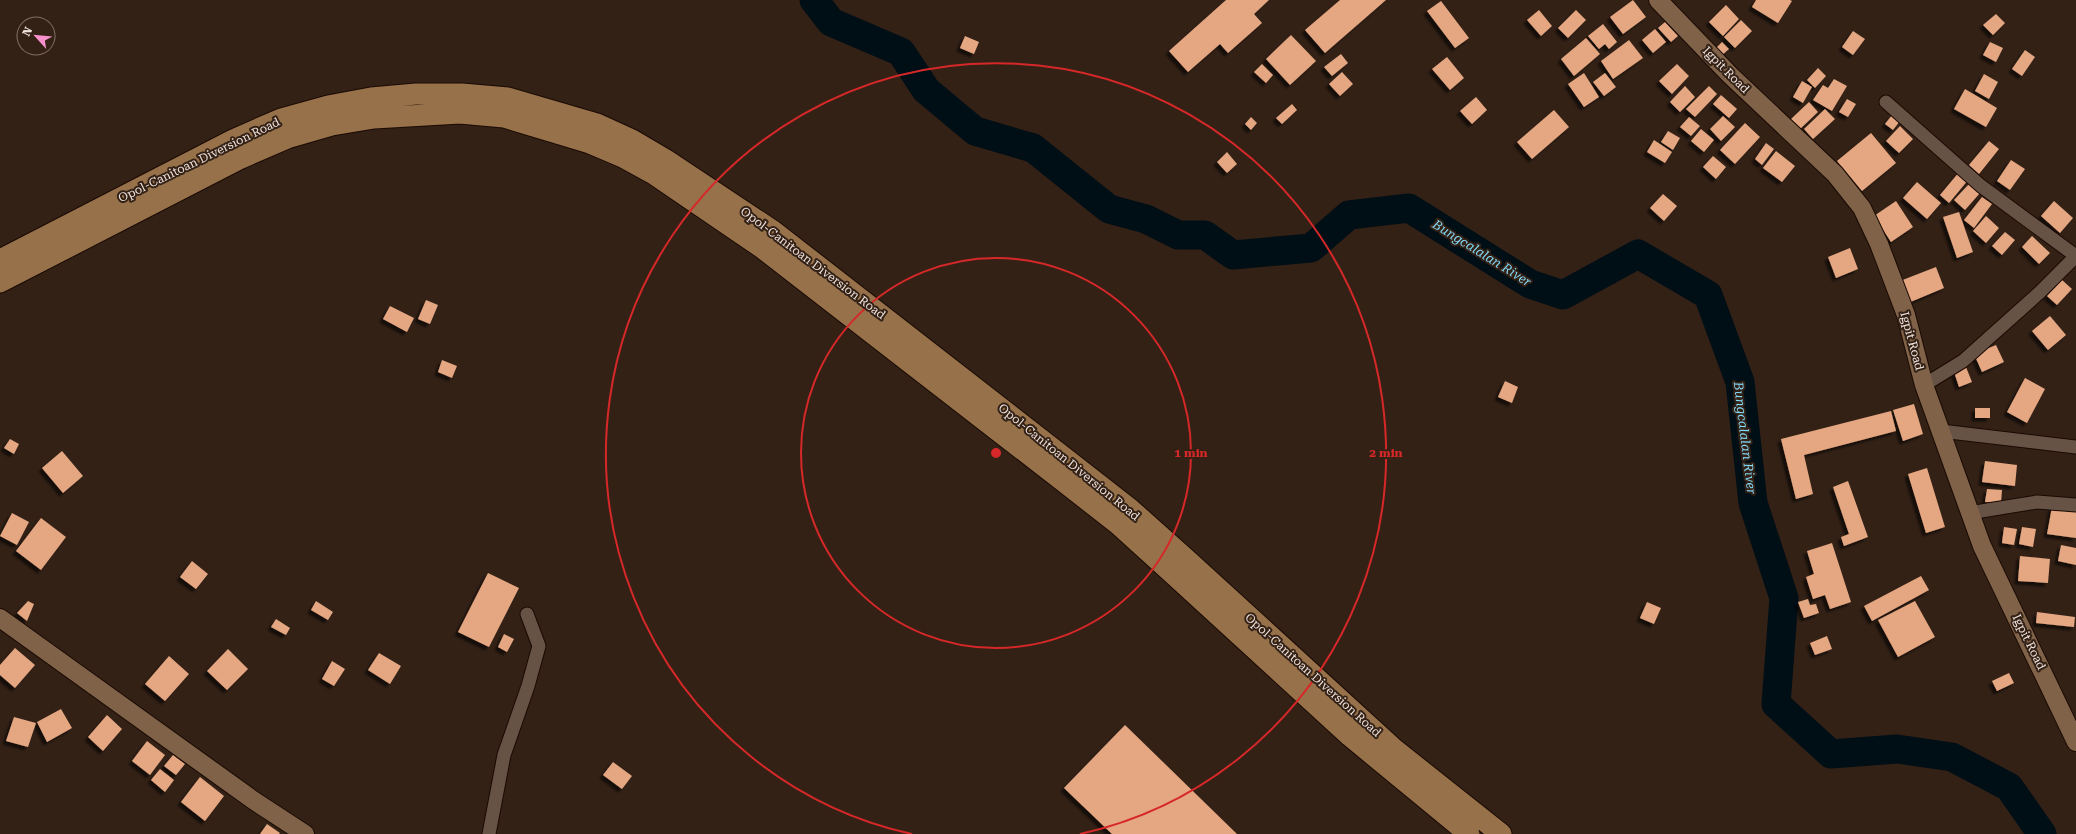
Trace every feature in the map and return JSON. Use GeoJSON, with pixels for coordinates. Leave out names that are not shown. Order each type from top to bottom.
{"type":"FeatureCollection","features":[{"type":"Feature","properties":{"kind":"main road","name":"Opol-Canitoan Diversion Road"},"geometry":{"type":"LineString","coordinates":[[0,260],[233,140],[281,119],[328,106],[379,98],[462,94],[508,98],[597,124],[632,140],[666,160],[773,231],[1130,509],[1394,748],[1501,834]]}},
{"type":"Feature","properties":{"kind":"main road","name":"Opol-Canitoan Diversion Road"},"geometry":{"type":"LineString","coordinates":[[0,282],[241,158],[287,138],[332,125],[374,118],[460,113],[504,117],[590,143],[623,157],[654,174],[761,247],[1112,519],[1350,736],[1469,834]]}},
{"type":"Feature","properties":{"kind":"street","name":"Igpit Road"},"geometry":{"type":"LineString","coordinates":[[1658,0],[1730,75],[1835,174],[1862,208],[1879,244],[1906,315],[1924,385],[1982,546],[2076,742]]}},
{"type":"Feature","properties":{"kind":"street"},"geometry":{"type":"LineString","coordinates":[[1886,102],[1991,193],[2076,256],[2039,293],[1963,361],[1924,385]]}},
{"type":"Feature","properties":{"kind":"street"},"geometry":{"type":"LineString","coordinates":[[1941,431],[2076,447]]}},
{"type":"Feature","properties":{"kind":"street"},"geometry":{"type":"LineString","coordinates":[[1970,514],[2037,502],[2076,505]]}},
{"type":"Feature","properties":{"kind":"street"},"geometry":{"type":"LineString","coordinates":[[489,834],[504,755],[528,686],[539,646],[527,614]]}},
{"type":"Feature","properties":{"kind":"street"},"geometry":{"type":"LineString","coordinates":[[0,618],[253,800],[305,834]]}},
{"type":"Feature","properties":{"kind":"building"},"geometry":{"type":"Polygon","coordinates":[[[1226,0],[1269,0],[1254,14],[1262,23],[1228,53],[1220,44],[1188,72],[1169,51],[1226,0]]]}},
{"type":"Feature","properties":{"kind":"building"},"geometry":{"type":"Polygon","coordinates":[[[1340,0],[1386,0],[1325,53],[1305,30],[1340,0]]]}},
{"type":"Feature","properties":{"kind":"building"},"geometry":{"type":"Polygon","coordinates":[[[1633,0],[1646,17],[1623,34],[1610,17],[1633,0]]]}},
{"type":"Feature","properties":{"kind":"building"},"geometry":{"type":"Polygon","coordinates":[[[1756,0],[1792,1],[1778,23],[1752,7],[1756,0]]]}},
{"type":"Feature","properties":{"kind":"building"},"geometry":{"type":"Polygon","coordinates":[[[1441,1],[1469,38],[1455,48],[1427,11],[1441,1]]]}},
{"type":"Feature","properties":{"kind":"building"},"geometry":{"type":"Polygon","coordinates":[[[1726,5],[1739,19],[1723,36],[1709,22],[1726,5]]]}},
{"type":"Feature","properties":{"kind":"building"},"geometry":{"type":"Polygon","coordinates":[[[1539,10],[1552,26],[1541,36],[1527,20],[1539,10]]]}},
{"type":"Feature","properties":{"kind":"building"},"geometry":{"type":"Polygon","coordinates":[[[1576,10],[1586,20],[1568,38],[1558,28],[1576,10]]]}},
{"type":"Feature","properties":{"kind":"building"},"geometry":{"type":"Polygon","coordinates":[[[1996,14],[2005,23],[1993,35],[1983,25],[1996,14]]]}},
{"type":"Feature","properties":{"kind":"building"},"geometry":{"type":"Polygon","coordinates":[[[1741,20],[1752,31],[1735,48],[1724,37],[1741,20]]]}},
{"type":"Feature","properties":{"kind":"building"},"geometry":{"type":"Polygon","coordinates":[[[1665,22],[1678,36],[1671,42],[1658,28],[1665,22]]]}},
{"type":"Feature","properties":{"kind":"building"},"geometry":{"type":"Polygon","coordinates":[[[1603,24],[1617,42],[1609,49],[1605,44],[1599,49],[1588,36],[1603,24]]]}},
{"type":"Feature","properties":{"kind":"building"},"geometry":{"type":"Polygon","coordinates":[[[1655,29],[1666,42],[1653,53],[1642,40],[1655,29]]]}},
{"type":"Feature","properties":{"kind":"building"},"geometry":{"type":"Polygon","coordinates":[[[1853,31],[1865,39],[1853,55],[1842,47],[1853,31]]]}},
{"type":"Feature","properties":{"kind":"building"},"geometry":{"type":"Polygon","coordinates":[[[1291,35],[1316,61],[1290,85],[1266,59],[1291,35]]]}},
{"type":"Feature","properties":{"kind":"building"},"geometry":{"type":"Polygon","coordinates":[[[965,36],[979,42],[974,54],[960,48],[965,36]]]}},
{"type":"Feature","properties":{"kind":"building"},"geometry":{"type":"Polygon","coordinates":[[[1586,38],[1600,54],[1574,76],[1561,59],[1586,38]]]}},
{"type":"Feature","properties":{"kind":"building"},"geometry":{"type":"Polygon","coordinates":[[[1629,40],[1643,58],[1613,79],[1601,61],[1629,40]]]}},
{"type":"Feature","properties":{"kind":"building"},"geometry":{"type":"Polygon","coordinates":[[[1722,42],[1729,49],[1721,56],[1715,49],[1722,42]]]}},
{"type":"Feature","properties":{"kind":"building"},"geometry":{"type":"Polygon","coordinates":[[[1990,42],[2003,48],[1996,62],[1983,55],[1990,42]]]}},
{"type":"Feature","properties":{"kind":"building"},"geometry":{"type":"Polygon","coordinates":[[[2025,50],[2035,57],[2022,76],[2012,69],[2025,50]]]}},
{"type":"Feature","properties":{"kind":"building"},"geometry":{"type":"Polygon","coordinates":[[[1341,54],[1348,63],[1332,76],[1324,67],[1341,54]]]}},
{"type":"Feature","properties":{"kind":"building"},"geometry":{"type":"Polygon","coordinates":[[[1447,57],[1464,78],[1450,90],[1432,69],[1447,57]]]}},
{"type":"Feature","properties":{"kind":"building"},"geometry":{"type":"Polygon","coordinates":[[[1262,64],[1273,75],[1266,83],[1254,72],[1262,64]]]}},
{"type":"Feature","properties":{"kind":"building"},"geometry":{"type":"Polygon","coordinates":[[[1677,64],[1689,76],[1672,94],[1659,81],[1677,64]]]}},
{"type":"Feature","properties":{"kind":"building"},"geometry":{"type":"Polygon","coordinates":[[[1818,68],[1826,76],[1815,88],[1807,80],[1818,68]]]}},
{"type":"Feature","properties":{"kind":"building"},"geometry":{"type":"Polygon","coordinates":[[[1342,72],[1353,84],[1340,96],[1329,84],[1342,72]]]}},
{"type":"Feature","properties":{"kind":"building"},"geometry":{"type":"Polygon","coordinates":[[[1584,73],[1599,97],[1584,107],[1568,84],[1584,73]]]}},
{"type":"Feature","properties":{"kind":"building"},"geometry":{"type":"Polygon","coordinates":[[[1605,73],[1616,87],[1604,96],[1593,82],[1605,73]]]}},
{"type":"Feature","properties":{"kind":"building"},"geometry":{"type":"Polygon","coordinates":[[[1984,74],[1998,82],[1989,99],[1975,91],[1984,74]]]}},
{"type":"Feature","properties":{"kind":"building"},"geometry":{"type":"Polygon","coordinates":[[[1834,79],[1847,86],[1832,111],[1813,100],[1823,85],[1828,88],[1834,79]]]}},
{"type":"Feature","properties":{"kind":"building"},"geometry":{"type":"Polygon","coordinates":[[[1802,81],[1812,87],[1803,103],[1793,97],[1802,81]]]}},
{"type":"Feature","properties":{"kind":"building"},"geometry":{"type":"Polygon","coordinates":[[[1685,86],[1695,97],[1680,112],[1670,102],[1685,86]]]}},
{"type":"Feature","properties":{"kind":"building"},"geometry":{"type":"Polygon","coordinates":[[[1709,86],[1717,94],[1695,117],[1686,109],[1709,86]]]}},
{"type":"Feature","properties":{"kind":"building"},"geometry":{"type":"Polygon","coordinates":[[[1965,89],[1997,108],[1986,127],[1954,109],[1965,89]]]}},
{"type":"Feature","properties":{"kind":"building"},"geometry":{"type":"Polygon","coordinates":[[[1721,95],[1737,109],[1729,118],[1713,104],[1721,95]]]}},
{"type":"Feature","properties":{"kind":"building"},"geometry":{"type":"Polygon","coordinates":[[[1476,97],[1487,110],[1472,124],[1460,111],[1476,97]]]}},
{"type":"Feature","properties":{"kind":"building"},"geometry":{"type":"Polygon","coordinates":[[[1847,99],[1856,104],[1848,117],[1839,112],[1847,99]]]}},
{"type":"Feature","properties":{"kind":"building"},"geometry":{"type":"Polygon","coordinates":[[[1809,102],[1818,112],[1799,130],[1790,120],[1809,102]]]}},
{"type":"Feature","properties":{"kind":"building"},"geometry":{"type":"Polygon","coordinates":[[[1292,104],[1297,110],[1282,124],[1276,118],[1292,104]]]}},
{"type":"Feature","properties":{"kind":"building"},"geometry":{"type":"Polygon","coordinates":[[[1825,109],[1835,119],[1813,139],[1804,129],[1825,109]]]}},
{"type":"Feature","properties":{"kind":"building"},"geometry":{"type":"Polygon","coordinates":[[[1554,110],[1569,127],[1532,159],[1517,142],[1554,110]]]}},
{"type":"Feature","properties":{"kind":"building"},"geometry":{"type":"Polygon","coordinates":[[[1892,115],[1900,121],[1893,130],[1885,124],[1892,115]]]}},
{"type":"Feature","properties":{"kind":"building"},"geometry":{"type":"Polygon","coordinates":[[[1723,116],[1735,127],[1721,141],[1710,129],[1723,116]]]}},
{"type":"Feature","properties":{"kind":"building"},"geometry":{"type":"Polygon","coordinates":[[[1251,117],[1257,123],[1251,130],[1245,124],[1251,117]]]}},
{"type":"Feature","properties":{"kind":"building"},"geometry":{"type":"Polygon","coordinates":[[[1689,117],[1700,126],[1691,136],[1680,127],[1689,117]]]}},
{"type":"Feature","properties":{"kind":"building"},"geometry":{"type":"Polygon","coordinates":[[[1745,123],[1760,137],[1735,164],[1720,150],[1745,123]]]}},
{"type":"Feature","properties":{"kind":"building"},"geometry":{"type":"Polygon","coordinates":[[[1900,126],[1913,139],[1899,153],[1886,141],[1900,126]]]}},
{"type":"Feature","properties":{"kind":"building"},"geometry":{"type":"Polygon","coordinates":[[[1701,129],[1714,140],[1704,152],[1691,141],[1701,129]]]}},
{"type":"Feature","properties":{"kind":"building"},"geometry":{"type":"Polygon","coordinates":[[[1668,131],[1680,138],[1673,150],[1661,142],[1668,131]]]}},
{"type":"Feature","properties":{"kind":"building"},"geometry":{"type":"Polygon","coordinates":[[[1871,133],[1896,163],[1862,191],[1837,161],[1871,133]]]}},
{"type":"Feature","properties":{"kind":"building"},"geometry":{"type":"Polygon","coordinates":[[[1654,140],[1672,152],[1665,163],[1647,152],[1654,140]]]}},
{"type":"Feature","properties":{"kind":"building"},"geometry":{"type":"Polygon","coordinates":[[[1989,141],[1999,149],[1979,174],[1969,165],[1989,141]]]}},
{"type":"Feature","properties":{"kind":"building"},"geometry":{"type":"Polygon","coordinates":[[[1766,143],[1774,149],[1762,165],[1755,159],[1766,143]]]}},
{"type":"Feature","properties":{"kind":"building"},"geometry":{"type":"Polygon","coordinates":[[[1776,151],[1795,166],[1782,182],[1763,168],[1776,151]]]}},
{"type":"Feature","properties":{"kind":"building"},"geometry":{"type":"Polygon","coordinates":[[[1227,152],[1237,164],[1227,173],[1217,162],[1227,152]]]}},
{"type":"Feature","properties":{"kind":"building"},"geometry":{"type":"Polygon","coordinates":[[[1713,156],[1726,167],[1716,179],[1703,167],[1713,156]]]}},
{"type":"Feature","properties":{"kind":"building"},"geometry":{"type":"Polygon","coordinates":[[[2011,160],[2025,169],[2010,190],[1997,181],[2011,160]]]}},
{"type":"Feature","properties":{"kind":"building"},"geometry":{"type":"Polygon","coordinates":[[[1960,171],[1969,179],[1949,203],[1940,195],[1960,171]]]}},
{"type":"Feature","properties":{"kind":"building"},"geometry":{"type":"Polygon","coordinates":[[[1917,182],[1941,203],[1927,219],[1903,198],[1917,182]]]}},
{"type":"Feature","properties":{"kind":"building"},"geometry":{"type":"Polygon","coordinates":[[[1969,184],[1980,193],[1965,210],[1954,200],[1969,184]]]}},
{"type":"Feature","properties":{"kind":"building"},"geometry":{"type":"Polygon","coordinates":[[[1663,194],[1677,206],[1664,221],[1650,208],[1663,194]]]}},
{"type":"Feature","properties":{"kind":"building"},"geometry":{"type":"Polygon","coordinates":[[[1982,197],[1992,204],[1974,228],[1964,220],[1982,197]]]}},
{"type":"Feature","properties":{"kind":"building"},"geometry":{"type":"Polygon","coordinates":[[[1896,201],[1913,227],[1891,242],[1874,216],[1896,201]]]}},
{"type":"Feature","properties":{"kind":"building"},"geometry":{"type":"Polygon","coordinates":[[[2054,201],[2073,218],[2060,233],[2041,216],[2054,201]]]}},
{"type":"Feature","properties":{"kind":"building"},"geometry":{"type":"Polygon","coordinates":[[[1959,212],[1973,252],[1957,258],[1943,217],[1959,212]]]}},
{"type":"Feature","properties":{"kind":"building"},"geometry":{"type":"Polygon","coordinates":[[[1986,216],[1999,228],[1986,243],[1973,231],[1986,216]]]}},
{"type":"Feature","properties":{"kind":"building"},"geometry":{"type":"Polygon","coordinates":[[[2005,232],[2015,240],[2002,255],[1992,246],[2005,232]]]}},
{"type":"Feature","properties":{"kind":"building"},"geometry":{"type":"Polygon","coordinates":[[[2032,236],[2050,253],[2039,264],[2022,247],[2032,236]]]}},
{"type":"Feature","properties":{"kind":"building"},"geometry":{"type":"Polygon","coordinates":[[[1850,248],[1858,269],[1836,278],[1828,257],[1850,248]]]}},
{"type":"Feature","properties":{"kind":"building"},"geometry":{"type":"Polygon","coordinates":[[[1936,267],[1944,288],[1908,303],[1900,281],[1936,267]]]}},
{"type":"Feature","properties":{"kind":"building"},"geometry":{"type":"Polygon","coordinates":[[[2062,280],[2072,289],[2057,305],[2047,296],[2062,280]]]}},
{"type":"Feature","properties":{"kind":"building"},"geometry":{"type":"Polygon","coordinates":[[[426,300],[438,305],[430,324],[418,319],[426,300]]]}},
{"type":"Feature","properties":{"kind":"building"},"geometry":{"type":"Polygon","coordinates":[[[390,306],[414,318],[407,332],[383,319],[390,306]]]}},
{"type":"Feature","properties":{"kind":"building"},"geometry":{"type":"Polygon","coordinates":[[[2050,316],[2066,335],[2048,350],[2032,331],[2050,316]]]}},
{"type":"Feature","properties":{"kind":"building"},"geometry":{"type":"Polygon","coordinates":[[[1996,345],[2004,362],[1982,372],[1974,354],[1996,345]]]}},
{"type":"Feature","properties":{"kind":"building"},"geometry":{"type":"Polygon","coordinates":[[[442,360],[457,366],[452,378],[438,372],[442,360]]]}},
{"type":"Feature","properties":{"kind":"building"},"geometry":{"type":"Polygon","coordinates":[[[1966,367],[1972,382],[1959,387],[1954,372],[1966,367]]]}},
{"type":"Feature","properties":{"kind":"building"},"geometry":{"type":"Polygon","coordinates":[[[2025,378],[2045,389],[2027,423],[2007,412],[2025,378]]]}},
{"type":"Feature","properties":{"kind":"building"},"geometry":{"type":"Polygon","coordinates":[[[1505,381],[1518,387],[1512,403],[1498,397],[1505,381]]]}},
{"type":"Feature","properties":{"kind":"building"},"geometry":{"type":"Polygon","coordinates":[[[1914,404],[1923,434],[1903,441],[1893,410],[1914,404]]]}},
{"type":"Feature","properties":{"kind":"building"},"geometry":{"type":"Polygon","coordinates":[[[1975,408],[1990,408],[1990,418],[1975,418],[1975,408]]]}},
{"type":"Feature","properties":{"kind":"building"},"geometry":{"type":"Polygon","coordinates":[[[1891,411],[1896,431],[1804,455],[1813,494],[1796,499],[1781,439],[1891,411]]]}},
{"type":"Feature","properties":{"kind":"building"},"geometry":{"type":"Polygon","coordinates":[[[10,439],[19,444],[14,454],[4,448],[10,439]]]}},
{"type":"Feature","properties":{"kind":"building"},"geometry":{"type":"Polygon","coordinates":[[[62,451],[83,476],[63,493],[42,468],[62,451]]]}},
{"type":"Feature","properties":{"kind":"building"},"geometry":{"type":"Polygon","coordinates":[[[1985,461],[2017,465],[2015,486],[1982,482],[1985,461]]]}},
{"type":"Feature","properties":{"kind":"building"},"geometry":{"type":"Polygon","coordinates":[[[1927,468],[1945,527],[1926,533],[1908,474],[1927,468]]]}},
{"type":"Feature","properties":{"kind":"building"},"geometry":{"type":"Polygon","coordinates":[[[1848,481],[1868,537],[1844,546],[1841,537],[1849,534],[1833,487],[1848,481]]]}},
{"type":"Feature","properties":{"kind":"building"},"geometry":{"type":"Polygon","coordinates":[[[1987,489],[2002,490],[2001,503],[1985,502],[1987,489]]]}},
{"type":"Feature","properties":{"kind":"building"},"geometry":{"type":"Polygon","coordinates":[[[2052,507],[2076,511],[2076,538],[2047,534],[2052,507]]]}},
{"type":"Feature","properties":{"kind":"building"},"geometry":{"type":"Polygon","coordinates":[[[12,513],[29,522],[17,545],[0,536],[12,513]]]}},
{"type":"Feature","properties":{"kind":"building"},"geometry":{"type":"Polygon","coordinates":[[[41,518],[66,537],[41,570],[16,551],[41,518]]]}},
{"type":"Feature","properties":{"kind":"building"},"geometry":{"type":"Polygon","coordinates":[[[2004,527],[2017,529],[2014,545],[2002,543],[2004,527]]]}},
{"type":"Feature","properties":{"kind":"building"},"geometry":{"type":"Polygon","coordinates":[[[2022,527],[2036,529],[2033,547],[2019,544],[2022,527]]]}},
{"type":"Feature","properties":{"kind":"building"},"geometry":{"type":"Polygon","coordinates":[[[1832,543],[1851,602],[1830,609],[1825,595],[1813,599],[1806,577],[1814,574],[1807,551],[1832,543]]]}},
{"type":"Feature","properties":{"kind":"building"},"geometry":{"type":"Polygon","coordinates":[[[2061,545],[2076,548],[2076,565],[2058,561],[2061,545]]]}},
{"type":"Feature","properties":{"kind":"building"},"geometry":{"type":"Polygon","coordinates":[[[2020,556],[2050,559],[2048,583],[2018,581],[2020,556]]]}},
{"type":"Feature","properties":{"kind":"building"},"geometry":{"type":"Polygon","coordinates":[[[192,561],[208,574],[196,589],[180,577],[192,561]]]}},
{"type":"Feature","properties":{"kind":"building"},"geometry":{"type":"Polygon","coordinates":[[[488,573],[519,588],[489,647],[458,632],[488,573]]]}},
{"type":"Feature","properties":{"kind":"building"},"geometry":{"type":"Polygon","coordinates":[[[1921,576],[1929,590],[1872,621],[1864,606],[1921,576]]]}},
{"type":"Feature","properties":{"kind":"building"},"geometry":{"type":"Polygon","coordinates":[[[1808,599],[1810,605],[1816,604],[1819,613],[1804,618],[1798,602],[1808,599]]]}},
{"type":"Feature","properties":{"kind":"building"},"geometry":{"type":"Polygon","coordinates":[[[28,601],[34,604],[27,621],[17,613],[28,601]]]}},
{"type":"Feature","properties":{"kind":"building"},"geometry":{"type":"Polygon","coordinates":[[[316,601],[333,612],[328,620],[311,610],[316,601]]]}},
{"type":"Feature","properties":{"kind":"building"},"geometry":{"type":"Polygon","coordinates":[[[1915,601],[1935,637],[1898,657],[1878,620],[1915,601]]]}},
{"type":"Feature","properties":{"kind":"building"},"geometry":{"type":"Polygon","coordinates":[[[1647,602],[1661,608],[1654,624],[1640,618],[1647,602]]]}},
{"type":"Feature","properties":{"kind":"building"},"geometry":{"type":"Polygon","coordinates":[[[2037,612],[2075,617],[2074,627],[2036,623],[2037,612]]]}},
{"type":"Feature","properties":{"kind":"building"},"geometry":{"type":"Polygon","coordinates":[[[276,619],[290,628],[286,635],[271,627],[276,619]]]}},
{"type":"Feature","properties":{"kind":"building"},"geometry":{"type":"Polygon","coordinates":[[[504,634],[514,639],[507,652],[498,647],[504,634]]]}},
{"type":"Feature","properties":{"kind":"building"},"geometry":{"type":"Polygon","coordinates":[[[1827,636],[1832,649],[1815,655],[1810,643],[1827,636]]]}},
{"type":"Feature","properties":{"kind":"building"},"geometry":{"type":"Polygon","coordinates":[[[15,648],[35,665],[15,688],[0,675],[0,665],[15,648]]]}},
{"type":"Feature","properties":{"kind":"building"},"geometry":{"type":"Polygon","coordinates":[[[228,649],[248,669],[227,690],[207,671],[228,649]]]}},
{"type":"Feature","properties":{"kind":"building"},"geometry":{"type":"Polygon","coordinates":[[[379,653],[401,666],[390,684],[368,670],[379,653]]]}},
{"type":"Feature","properties":{"kind":"building"},"geometry":{"type":"Polygon","coordinates":[[[169,656],[189,674],[165,701],[145,684],[169,656]]]}},
{"type":"Feature","properties":{"kind":"building"},"geometry":{"type":"Polygon","coordinates":[[[332,661],[345,669],[334,686],[322,679],[332,661]]]}},
{"type":"Feature","properties":{"kind":"building"},"geometry":{"type":"Polygon","coordinates":[[[2009,673],[2014,683],[1997,691],[1992,681],[2009,673]]]}},
{"type":"Feature","properties":{"kind":"building"},"geometry":{"type":"Polygon","coordinates":[[[61,709],[72,728],[47,742],[37,722],[61,709]]]}},
{"type":"Feature","properties":{"kind":"building"},"geometry":{"type":"Polygon","coordinates":[[[107,715],[122,729],[103,751],[88,737],[107,715]]]}},
{"type":"Feature","properties":{"kind":"building"},"geometry":{"type":"Polygon","coordinates":[[[14,717],[36,723],[28,747],[6,741],[14,717]]]}},
{"type":"Feature","properties":{"kind":"building"},"geometry":{"type":"Polygon","coordinates":[[[1125,725],[1237,834],[1112,834],[1064,788],[1125,725]]]}},
{"type":"Feature","properties":{"kind":"building"},"geometry":{"type":"Polygon","coordinates":[[[147,741],[165,755],[150,775],[132,761],[147,741]]]}},
{"type":"Feature","properties":{"kind":"building"},"geometry":{"type":"Polygon","coordinates":[[[173,755],[185,764],[176,775],[164,766],[173,755]]]}},
{"type":"Feature","properties":{"kind":"building"},"geometry":{"type":"Polygon","coordinates":[[[613,762],[632,776],[622,789],[603,775],[613,762]]]}},
{"type":"Feature","properties":{"kind":"building"},"geometry":{"type":"Polygon","coordinates":[[[160,769],[174,780],[165,792],[151,780],[160,769]]]}},
{"type":"Feature","properties":{"kind":"building"},"geometry":{"type":"Polygon","coordinates":[[[200,777],[224,796],[205,821],[181,802],[200,777]]]}},
{"type":"Feature","properties":{"kind":"building"},"geometry":{"type":"Polygon","coordinates":[[[267,824],[280,833],[260,834],[267,824]]]}},
{"type":"Feature","properties":{"kind":"waterway","name":"Bungcalalan River"},"geometry":{"type":"LineString","coordinates":[[814,0],[831,22],[901,52],[926,90],[975,131],[1033,148],[1109,209],[1146,219],[1178,235],[1205,235],[1233,255],[1311,248],[1349,215],[1409,208],[1530,284],[1563,295],[1638,254],[1708,295],[1740,382],[1753,503],[1784,598],[1776,704],[1831,754],[1897,749],[1952,757],[2009,787],[2042,834]]}}]}
